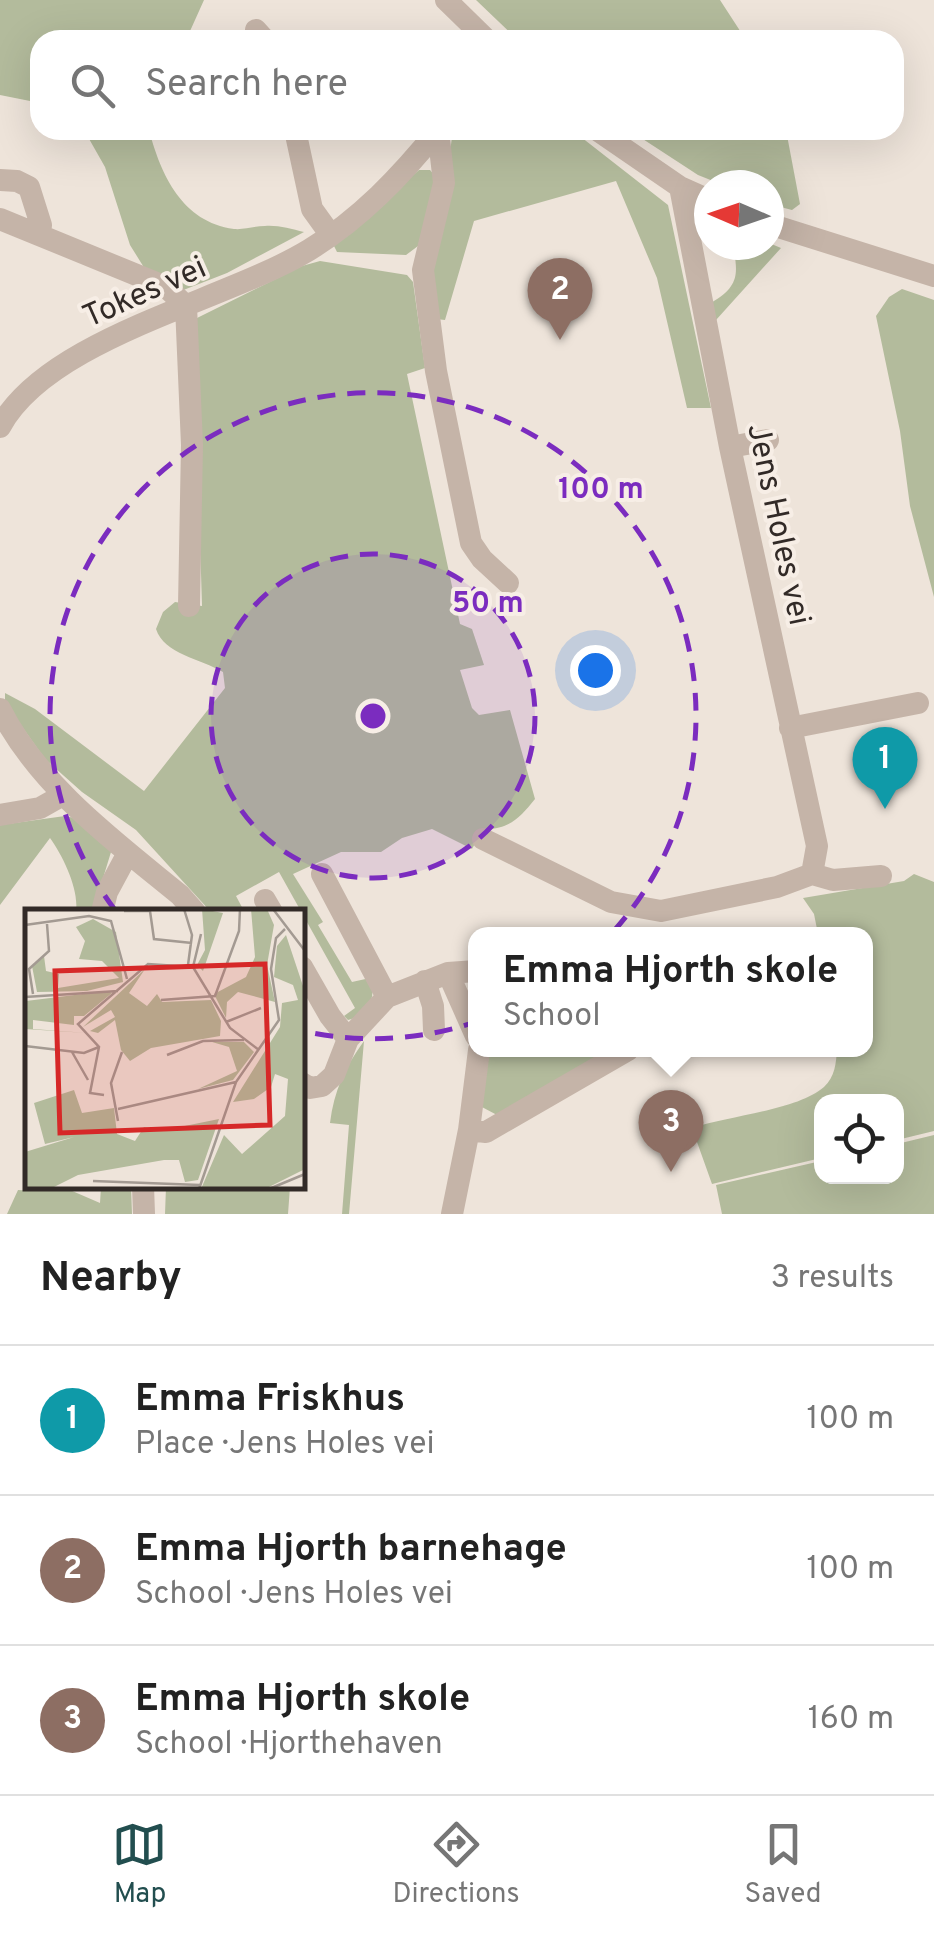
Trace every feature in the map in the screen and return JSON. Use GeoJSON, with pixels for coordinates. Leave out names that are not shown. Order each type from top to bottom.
{"type":"FeatureCollection","features":[{"type":"Feature","properties":{"kind":"street"},"geometry":{"type":"LineString","coordinates":[[446,0],[477,30]]}},
{"type":"Feature","properties":{"kind":"street"},"geometry":{"type":"LineString","coordinates":[[297,140],[312,210],[330,234]]}},
{"type":"Feature","properties":{"kind":"street","name":"Tokes vei"},"geometry":{"type":"LineString","coordinates":[[2,418],[51,372],[310,250],[363,210],[402,174],[430,140]]}},
{"type":"Feature","properties":{"kind":"street"},"geometry":{"type":"LineString","coordinates":[[439,140],[444,183],[422,270],[436,371],[471,543],[508,583]]}},
{"type":"Feature","properties":{"kind":"street"},"geometry":{"type":"LineString","coordinates":[[612,140],[694,193]]}},
{"type":"Feature","properties":{"kind":"street"},"geometry":{"type":"LineString","coordinates":[[0,180],[17,181],[29,187],[38,210],[40,235]]}},
{"type":"Feature","properties":{"kind":"street","name":"Jens Holes vei"},"geometry":{"type":"LineString","coordinates":[[680,187],[730,447],[817,846],[812,874]]}},
{"type":"Feature","properties":{"kind":"street"},"geometry":{"type":"LineString","coordinates":[[0,220],[166,287],[186,306],[192,444],[189,606]]}},
{"type":"Feature","properties":{"kind":"street"},"geometry":{"type":"LineString","coordinates":[[784,229],[934,276]]}},
{"type":"Feature","properties":{"kind":"street"},"geometry":{"type":"LineString","coordinates":[[730,447],[768,440]]}},
{"type":"Feature","properties":{"kind":"street"},"geometry":{"type":"LineString","coordinates":[[790,728],[918,702]]}},
{"type":"Feature","properties":{"kind":"street"},"geometry":{"type":"LineString","coordinates":[[0,708],[11,730],[63,795],[192,909]]}},
{"type":"Feature","properties":{"kind":"street"},"geometry":{"type":"LineString","coordinates":[[0,816],[40,808],[63,795]]}},
{"type":"Feature","properties":{"kind":"street"},"geometry":{"type":"LineString","coordinates":[[484,839],[611,902],[661,911],[778,887],[812,874],[832,880],[881,876]]}},
{"type":"Feature","properties":{"kind":"street"},"geometry":{"type":"LineString","coordinates":[[103,909],[107,892],[128,853]]}},
{"type":"Feature","properties":{"kind":"street"},"geometry":{"type":"LineString","coordinates":[[322,874],[387,998]]}},
{"type":"Feature","properties":{"kind":"street"},"geometry":{"type":"LineString","coordinates":[[305,971],[348,1040]]}},
{"type":"Feature","properties":{"kind":"street"},"geometry":{"type":"LineString","coordinates":[[305,1086],[322,1086],[334,1074],[348,1040],[387,998],[436,977],[468,972]]}},
{"type":"Feature","properties":{"kind":"street"},"geometry":{"type":"LineString","coordinates":[[434,1030],[436,977]]}},
{"type":"Feature","properties":{"kind":"street"},"geometry":{"type":"LineString","coordinates":[[436,977],[468,1024]]}},
{"type":"Feature","properties":{"kind":"street"},"geometry":{"type":"LineString","coordinates":[[452,1214],[479,1057]]}},
{"type":"Feature","properties":{"kind":"street"},"geometry":{"type":"LineString","coordinates":[[469,1130],[486,1132],[616,1057]]}},
{"type":"Feature","properties":{"kind":"street"},"geometry":{"type":"LineString","coordinates":[[143,1189],[144,1214]]}},
{"type":"Feature","properties":{"kind":"green space"},"geometry":{"type":"Polygon","coordinates":[[[0,0],[204,0],[190,30],[30,30],[30,101],[0,95],[0,0]]]}},
{"type":"Feature","properties":{"kind":"green space"},"geometry":{"type":"Polygon","coordinates":[[[476,0],[720,0],[740,30],[508,30],[476,0]]]}},
{"type":"Feature","properties":{"kind":"green space"},"geometry":{"type":"Polygon","coordinates":[[[90,140],[152,140],[176,194],[200,217],[238,229],[275,226],[304,232],[227,273],[163,298],[130,245],[105,167],[90,140]]]}},
{"type":"Feature","properties":{"kind":"green space"},"geometry":{"type":"Polygon","coordinates":[[[452,140],[585,140],[668,205],[711,408],[687,408],[657,278],[616,181],[474,221],[445,320],[436,319],[432,282],[452,140]]]}},
{"type":"Feature","properties":{"kind":"green space"},"geometry":{"type":"Polygon","coordinates":[[[644,140],[788,140],[800,204],[792,210],[784,208],[784,170],[694,172],[644,140]]]}},
{"type":"Feature","properties":{"kind":"green space"},"geometry":{"type":"Polygon","coordinates":[[[419,170],[430,170],[436,177],[418,246],[406,255],[337,252],[333,244],[419,170]]]}},
{"type":"Feature","properties":{"kind":"green space"},"geometry":{"type":"Polygon","coordinates":[[[735,260],[770,260],[716,320],[711,303],[732,285],[735,260]]]}},
{"type":"Feature","properties":{"kind":"green space"},"geometry":{"type":"Polygon","coordinates":[[[320,261],[407,275],[413,282],[425,368],[407,374],[460,624],[472,629],[484,665],[460,670],[472,708],[479,715],[510,710],[535,799],[513,821],[483,829],[472,849],[432,829],[402,838],[381,852],[341,852],[293,874],[323,922],[318,925],[352,982],[370,978],[370,1004],[348,1020],[344,1016],[355,1008],[305,919],[305,909],[300,909],[279,872],[236,896],[243,909],[208,909],[136,830],[82,792],[45,759],[5,703],[5,693],[35,709],[144,791],[225,688],[223,672],[175,650],[156,629],[163,612],[175,602],[202,606],[194,345],[197,318],[302,266],[320,261]]]}},
{"type":"Feature","properties":{"kind":"green space"},"geometry":{"type":"Polygon","coordinates":[[[902,289],[934,300],[934,597],[910,506],[900,431],[876,316],[889,297],[902,289]]]}},
{"type":"Feature","properties":{"kind":"green space"},"geometry":{"type":"Polygon","coordinates":[[[65,816],[79,819],[111,852],[94,909],[76,909],[69,873],[50,838],[0,905],[0,825],[65,816]]]}},
{"type":"Feature","properties":{"kind":"green space"},"geometry":{"type":"Polygon","coordinates":[[[914,874],[934,882],[934,1131],[904,1138],[904,1094],[814,1094],[814,1160],[712,1184],[692,1128],[780,1107],[812,1095],[831,1079],[836,1057],[873,1057],[873,927],[817,927],[814,914],[803,898],[904,881],[914,874]]]}},
{"type":"Feature","properties":{"kind":"green space"},"geometry":{"type":"Polygon","coordinates":[[[364,1041],[349,1214],[342,1214],[349,1125],[330,1123],[341,1080],[364,1041]]]}},
{"type":"Feature","properties":{"kind":"green space"},"geometry":{"type":"Polygon","coordinates":[[[489,1057],[603,1057],[497,1115],[480,1106],[489,1057]]]}},
{"type":"Feature","properties":{"kind":"green space"},"geometry":{"type":"Polygon","coordinates":[[[934,1135],[934,1214],[722,1214],[716,1185],[814,1163],[814,1184],[904,1184],[904,1142],[934,1135]]]}},
{"type":"Feature","properties":{"kind":"green space"},"geometry":{"type":"Polygon","coordinates":[[[68,1189],[100,1203],[101,1189],[131,1189],[132,1214],[7,1214],[18,1190],[68,1189]]]}},
{"type":"Feature","properties":{"kind":"green space"},"geometry":{"type":"Polygon","coordinates":[[[166,1189],[290,1189],[288,1214],[165,1214],[166,1189]]]}},
{"type":"Feature","properties":{"kind":"place","name":"Emma Hjorth barnehage"},"geometry":{"type":"Point","coordinates":[560,340]}},
{"type":"Feature","properties":{"kind":"place","name":"Emma Friskhus"},"geometry":{"type":"Point","coordinates":[885,809]}},
{"type":"Feature","properties":{"kind":"place","name":"Emma Hjorth skole"},"geometry":{"type":"Point","coordinates":[671,1172]}}]}
